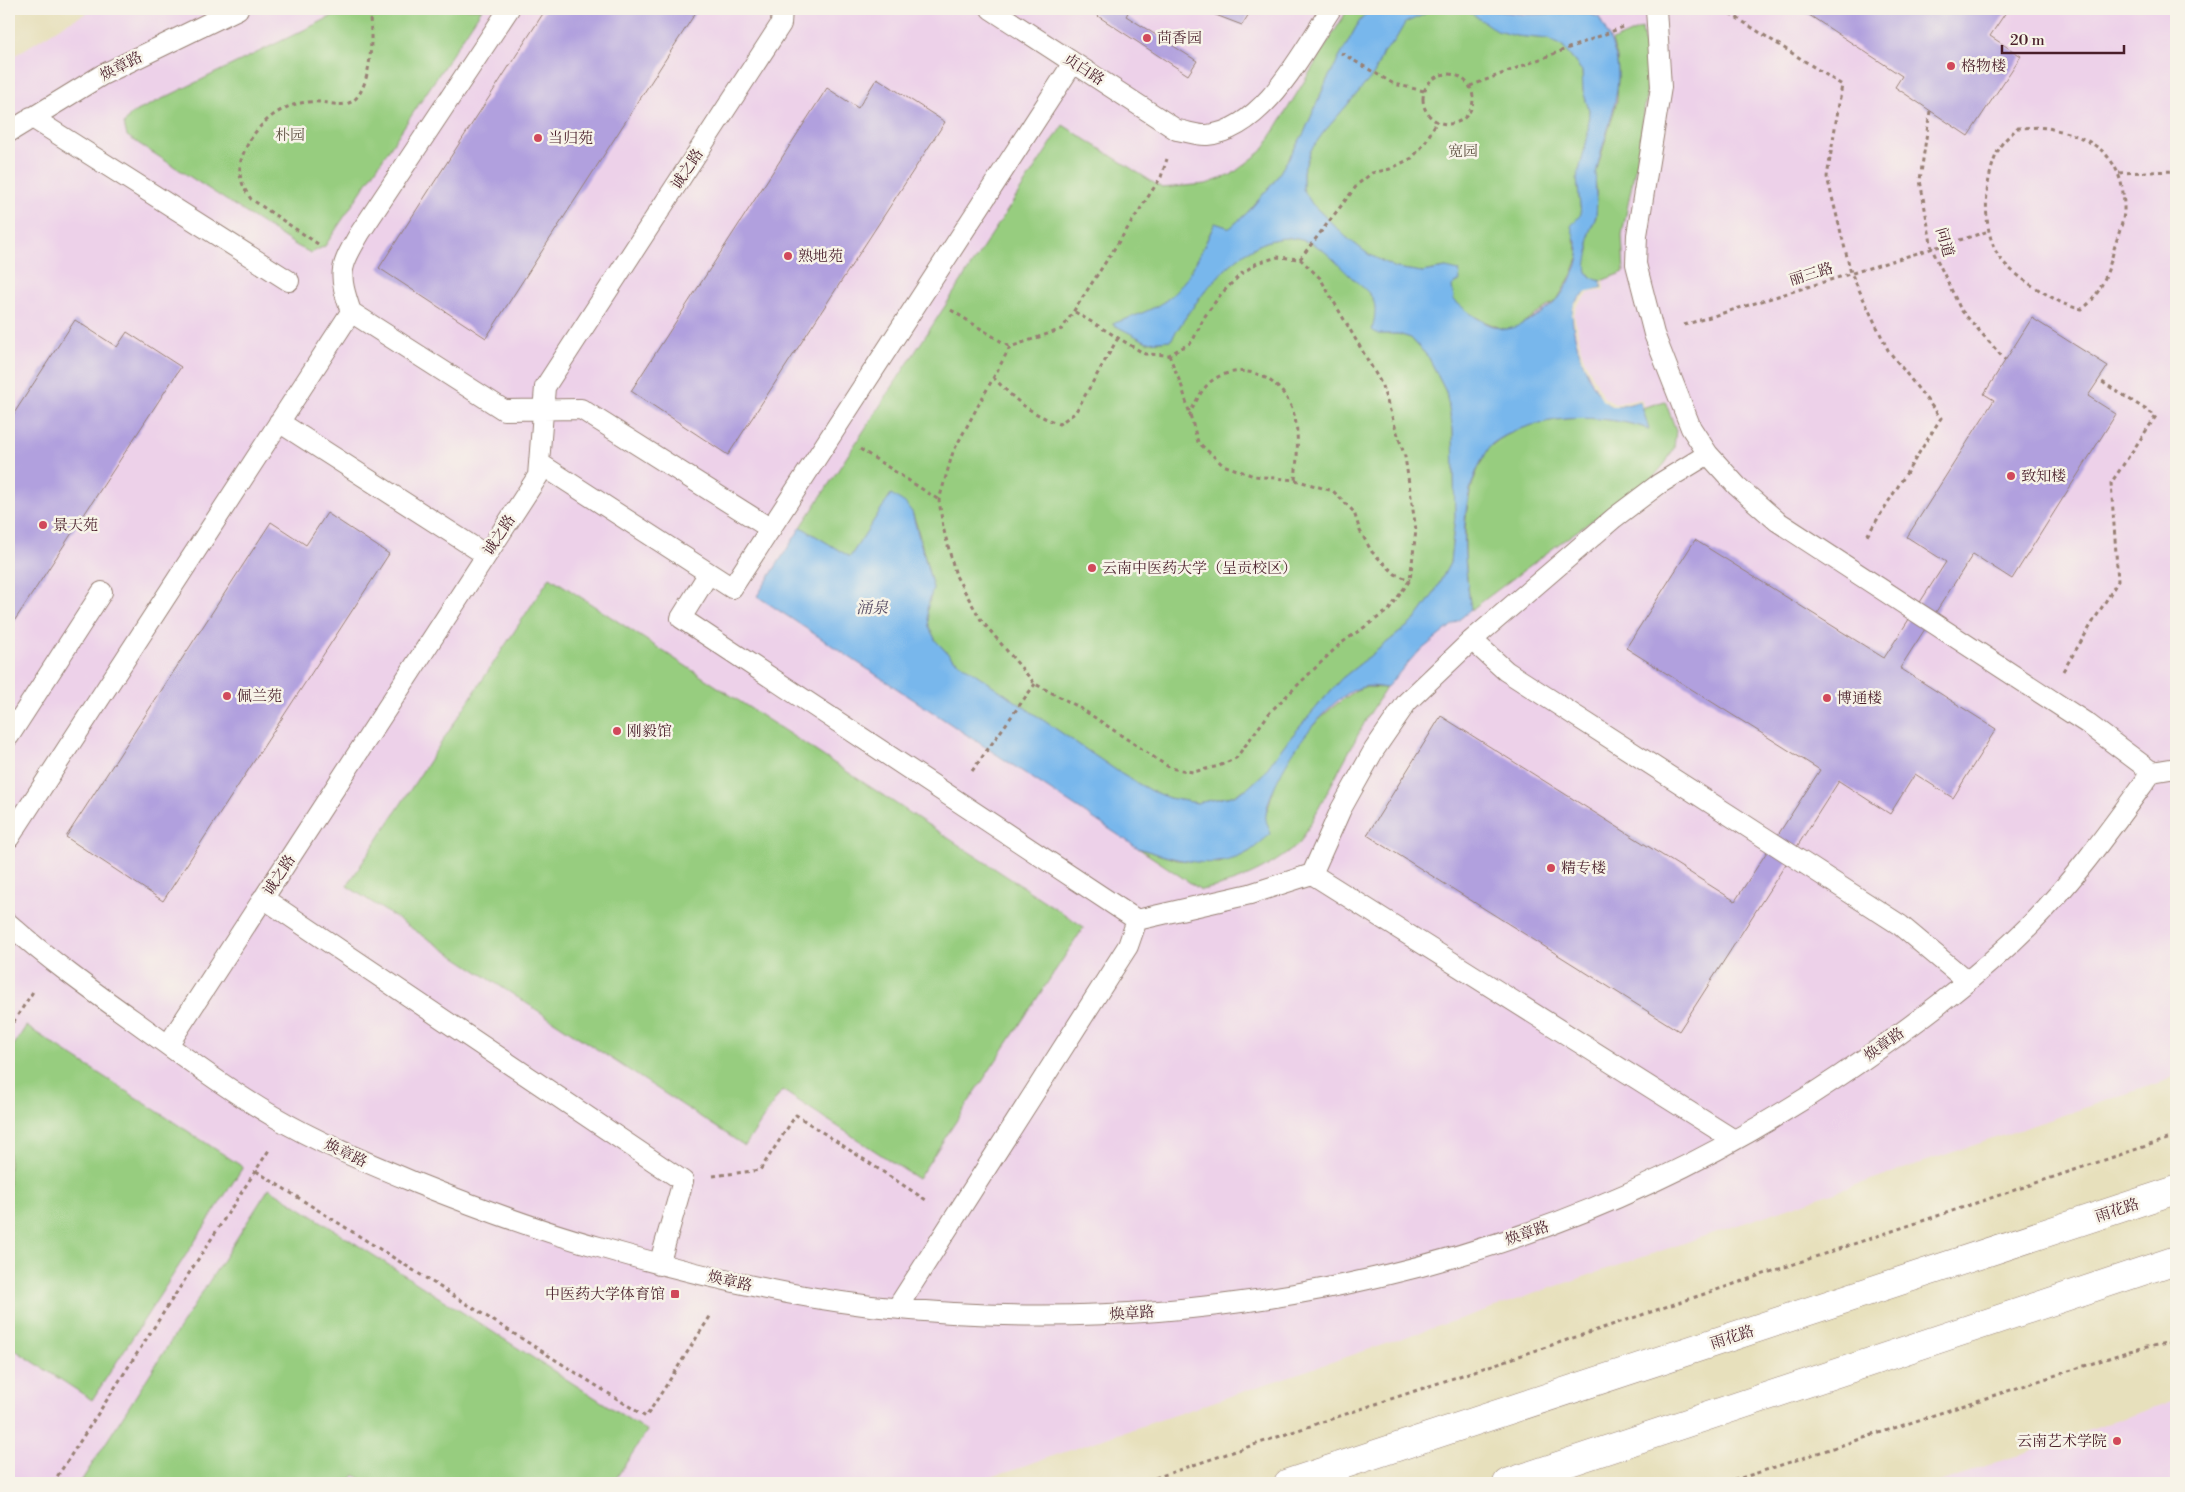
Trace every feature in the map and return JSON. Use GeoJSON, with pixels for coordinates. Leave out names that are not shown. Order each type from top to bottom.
{"type":"FeatureCollection","features":[{"type":"Feature","properties":{"kind":"street","name":"雨花路"},"geometry":{"type":"LineString","coordinates":[[1288,1483],[2176,1190]]}},
{"type":"Feature","properties":{"kind":"street"},"geometry":{"type":"LineString","coordinates":[[1507,1483],[2176,1260]]}},
{"type":"Feature","properties":{"kind":"lane","name":"焕章路"},"geometry":{"type":"LineString","coordinates":[[9,132],[102,75],[238,9]]}},
{"type":"Feature","properties":{"kind":"lane"},"geometry":{"type":"LineString","coordinates":[[508,9],[360,233],[344,261],[342,284],[351,312],[504,410],[581,409],[770,529]]}},
{"type":"Feature","properties":{"kind":"lane","name":"诚之路"},"geometry":{"type":"LineString","coordinates":[[168,1046],[538,476],[545,387],[781,24],[782,9]]}},
{"type":"Feature","properties":{"kind":"lane","name":"贞白路"},"geometry":{"type":"LineString","coordinates":[[990,9],[1177,130]]}},
{"type":"Feature","properties":{"kind":"lane"},"geometry":{"type":"LineString","coordinates":[[1177,130],[1206,135],[1227,129],[1251,115],[1276,92],[1331,9]]}},
{"type":"Feature","properties":{"kind":"lane"},"geometry":{"type":"LineString","coordinates":[[1657,11],[1661,87],[1637,235],[1636,264],[1654,334],[1691,428],[1708,454],[1737,486],[1777,521],[2088,724],[2152,772],[2176,768]]}},
{"type":"Feature","properties":{"kind":"lane"},"geometry":{"type":"LineString","coordinates":[[539,463],[732,588],[1073,63]]}},
{"type":"Feature","properties":{"kind":"lane"},"geometry":{"type":"LineString","coordinates":[[31,117],[289,281]]}},
{"type":"Feature","properties":{"kind":"lane"},"geometry":{"type":"LineString","coordinates":[[9,838],[351,312]]}},
{"type":"Feature","properties":{"kind":"lane"},"geometry":{"type":"LineString","coordinates":[[279,422],[486,555]]}},
{"type":"Feature","properties":{"kind":"lane"},"geometry":{"type":"LineString","coordinates":[[709,573],[681,618],[1137,920],[1250,894],[1312,874],[1341,809],[1374,750],[1408,702],[1472,640],[1614,518],[1659,484],[1708,454]]}},
{"type":"Feature","properties":{"kind":"lane"},"geometry":{"type":"LineString","coordinates":[[9,736],[102,592]]}},
{"type":"Feature","properties":{"kind":"lane"},"geometry":{"type":"LineString","coordinates":[[1472,640],[1506,671],[1900,925],[1967,981]]}},
{"type":"Feature","properties":{"kind":"lane","name":"焕章路"},"geometry":{"type":"LineString","coordinates":[[9,924],[168,1046],[275,1117],[359,1160],[457,1200],[553,1234],[660,1264],[760,1287],[867,1305],[984,1314],[1094,1316],[1195,1309],[1296,1295],[1396,1274],[1490,1246],[1581,1214],[1655,1182],[1734,1140],[1798,1104],[1882,1047],[1967,981],[2031,923],[2093,853],[2152,772]]}},
{"type":"Feature","properties":{"kind":"lane"},"geometry":{"type":"LineString","coordinates":[[1312,874],[1734,1140]]}},
{"type":"Feature","properties":{"kind":"lane"},"geometry":{"type":"LineString","coordinates":[[263,898],[683,1181],[660,1264]]}},
{"type":"Feature","properties":{"kind":"lane"},"geometry":{"type":"LineString","coordinates":[[897,1308],[1128,946],[1137,920]]}},
{"type":"Feature","properties":{"kind":"path"},"geometry":{"type":"LineString","coordinates":[[344,261],[251,199],[243,188],[239,172],[240,160],[254,133],[266,120],[279,111],[308,101],[346,104],[354,100],[361,90],[372,49],[368,9]]}},
{"type":"Feature","properties":{"kind":"path"},"geometry":{"type":"LineString","coordinates":[[1723,9],[1842,84],[1827,177],[1851,273],[1888,350],[1941,418],[1848,566]]}},
{"type":"Feature","properties":{"kind":"path"},"geometry":{"type":"LineString","coordinates":[[1470,86],[1657,11]]}},
{"type":"Feature","properties":{"kind":"path"},"geometry":{"type":"LineString","coordinates":[[1313,36],[1394,84],[1424,91]]}},
{"type":"Feature","properties":{"kind":"path"},"geometry":{"type":"LineString","coordinates":[[1452,74],[1462,77],[1470,86],[1474,98],[1471,111],[1462,120],[1450,124],[1438,121],[1428,114],[1424,103],[1424,91],[1430,81],[1440,75],[1452,74]]}},
{"type":"Feature","properties":{"kind":"path","name":"问道"},"geometry":{"type":"LineString","coordinates":[[1930,110],[1920,180],[1932,249],[1961,310],[2005,360]]}},
{"type":"Feature","properties":{"kind":"path"},"geometry":{"type":"LineString","coordinates":[[1300,259],[1348,200],[1358,184],[1372,173],[1390,169],[1412,158],[1438,121]]}},
{"type":"Feature","properties":{"kind":"path"},"geometry":{"type":"LineString","coordinates":[[2017,128],[2051,128],[2082,139],[2104,151],[2119,173],[2124,213],[2111,262],[2093,302],[2082,309],[2069,307],[2030,284],[2000,257],[1989,231],[1987,198],[1990,172],[2002,144],[2017,128]]}},
{"type":"Feature","properties":{"kind":"path"},"geometry":{"type":"LineString","coordinates":[[1075,312],[1145,354],[1169,355],[1192,342],[1205,316],[1241,274],[1257,263],[1278,257],[1300,259],[1320,278],[1381,382],[1405,457],[1416,530],[1410,580],[1390,610],[1340,644],[1271,711],[1236,758],[1218,766],[1192,772],[1170,768],[1078,707],[1035,684],[981,620],[956,576],[943,527],[939,500],[953,452],[1010,347],[1062,329],[1075,312],[1161,177],[1177,130]]}},
{"type":"Feature","properties":{"kind":"path"},"geometry":{"type":"LineString","coordinates":[[2119,173],[2176,171]]}},
{"type":"Feature","properties":{"kind":"path","name":"丽三路"},"geometry":{"type":"LineString","coordinates":[[1654,334],[1989,231]]}},
{"type":"Feature","properties":{"kind":"path"},"geometry":{"type":"LineString","coordinates":[[924,293],[1010,347]]}},
{"type":"Feature","properties":{"kind":"path"},"geometry":{"type":"LineString","coordinates":[[993,377],[1014,399],[1034,415],[1059,424],[1075,413],[1118,338]]}},
{"type":"Feature","properties":{"kind":"path"},"geometry":{"type":"LineString","coordinates":[[1169,355],[1182,388],[1198,442],[1223,465],[1254,476],[1296,480],[1333,491],[1354,512],[1360,531],[1372,552],[1395,574],[1410,580]]}},
{"type":"Feature","properties":{"kind":"path"},"geometry":{"type":"LineString","coordinates":[[1189,416],[1197,399],[1214,379],[1235,371],[1254,372],[1271,380],[1283,392],[1293,412],[1296,435],[1296,480]]}},
{"type":"Feature","properties":{"kind":"path"},"geometry":{"type":"LineString","coordinates":[[2047,697],[2118,581],[2111,483],[2156,416],[2099,380]]}},
{"type":"Feature","properties":{"kind":"path"},"geometry":{"type":"LineString","coordinates":[[834,432],[939,500]]}},
{"type":"Feature","properties":{"kind":"path"},"geometry":{"type":"LineString","coordinates":[[972,771],[1035,684]]}},
{"type":"Feature","properties":{"kind":"path"},"geometry":{"type":"LineString","coordinates":[[9,1029],[34,990]]}},
{"type":"Feature","properties":{"kind":"path"},"geometry":{"type":"LineString","coordinates":[[683,1181],[760,1170],[796,1115],[955,1218]]}},
{"type":"Feature","properties":{"kind":"path"},"geometry":{"type":"LineString","coordinates":[[1140,1483],[2176,1136]]}},
{"type":"Feature","properties":{"kind":"path"},"geometry":{"type":"LineString","coordinates":[[53,1483],[270,1150]]}},
{"type":"Feature","properties":{"kind":"path"},"geometry":{"type":"LineString","coordinates":[[256,1171],[646,1417],[711,1315]]}},
{"type":"Feature","properties":{"kind":"path"},"geometry":{"type":"LineString","coordinates":[[1726,1483],[2133,1350],[2176,1341]]}},
{"type":"Feature","properties":{"kind":"shaded area","name":"云南中医药大学（呈贡校区）"},"geometry":{"type":"Polygon","coordinates":[[[95,9],[2176,9],[2176,1077],[973,1483],[9,1483],[9,59],[65,24],[95,9]]]}},
{"type":"Feature","properties":{"kind":"shaded area","name":"云南艺术学院"},"geometry":{"type":"Polygon","coordinates":[[[2176,1400],[2176,1483],[1937,1483],[2176,1400]]]}},
{"type":"Feature","properties":{"kind":"green space","name":"朴园"},"geometry":{"type":"Polygon","coordinates":[[[347,9],[482,9],[325,246],[311,253],[297,246],[127,136],[124,124],[131,114],[347,9]]]}},
{"type":"Feature","properties":{"kind":"green space"},"geometry":{"type":"Polygon","coordinates":[[[1348,9],[1370,9],[1359,22],[1327,80],[1304,133],[1274,182],[1247,213],[1230,228],[1215,223],[1190,273],[1177,291],[1163,303],[1113,324],[1147,342],[1171,340],[1208,287],[1243,255],[1262,244],[1282,238],[1302,240],[1320,248],[1371,293],[1375,302],[1378,334],[1398,334],[1411,338],[1429,358],[1446,392],[1453,429],[1455,517],[1450,563],[1433,595],[1414,621],[1341,679],[1285,744],[1263,774],[1248,788],[1232,796],[1197,803],[1169,798],[1151,791],[1123,775],[951,657],[936,641],[929,627],[927,609],[933,588],[916,523],[912,512],[891,494],[850,557],[801,527],[1063,125],[1162,188],[1206,184],[1231,175],[1262,151],[1348,9]]]}},
{"type":"Feature","properties":{"kind":"green space","name":"宽园"},"geometry":{"type":"Polygon","coordinates":[[[1428,9],[1465,9],[1516,36],[1549,39],[1562,46],[1582,71],[1583,91],[1589,110],[1588,136],[1577,179],[1581,214],[1574,240],[1579,256],[1572,274],[1557,300],[1515,329],[1503,329],[1483,321],[1466,311],[1453,300],[1446,268],[1422,272],[1396,268],[1368,254],[1346,237],[1312,204],[1303,189],[1303,171],[1311,150],[1323,133],[1374,74],[1383,52],[1394,42],[1405,22],[1425,14],[1428,9]]]}},
{"type":"Feature","properties":{"kind":"green space"},"geometry":{"type":"Polygon","coordinates":[[[1642,28],[1649,76],[1639,148],[1622,235],[1624,272],[1601,281],[1593,279],[1587,272],[1585,262],[1589,250],[1588,235],[1596,217],[1595,176],[1617,101],[1617,57],[1612,41],[1642,28]]]}},
{"type":"Feature","properties":{"kind":"green space"},"geometry":{"type":"Polygon","coordinates":[[[1665,401],[1676,430],[1674,448],[1666,462],[1652,479],[1560,543],[1471,610],[1465,552],[1467,512],[1470,493],[1476,475],[1489,447],[1514,432],[1539,423],[1555,420],[1602,419],[1649,429],[1642,408],[1665,401]]]}},
{"type":"Feature","properties":{"kind":"green space","name":"刚毅馆"},"geometry":{"type":"Polygon","coordinates":[[[550,577],[1084,927],[918,1179],[782,1090],[745,1146],[347,886],[550,577]]]}},
{"type":"Feature","properties":{"kind":"green space"},"geometry":{"type":"Polygon","coordinates":[[[1363,687],[1386,688],[1367,718],[1300,843],[1278,860],[1241,879],[1201,890],[1138,848],[1177,860],[1219,863],[1249,852],[1267,812],[1278,777],[1293,750],[1313,725],[1325,714],[1363,687]]]}},
{"type":"Feature","properties":{"kind":"green space"},"geometry":{"type":"Polygon","coordinates":[[[26,1026],[243,1167],[92,1400],[9,1346],[9,1053],[26,1026]]]}},
{"type":"Feature","properties":{"kind":"green space"},"geometry":{"type":"Polygon","coordinates":[[[269,1188],[647,1431],[613,1483],[368,1483],[355,1475],[349,1483],[80,1483],[269,1188]]]}},
{"type":"Feature","properties":{"kind":"water","name":"涌泉"},"geometry":{"type":"Polygon","coordinates":[[[1370,9],[1428,9],[1425,14],[1405,23],[1394,42],[1383,52],[1374,74],[1323,133],[1311,150],[1303,171],[1303,189],[1312,204],[1346,237],[1368,254],[1396,268],[1422,272],[1446,268],[1459,271],[1460,281],[1452,286],[1454,300],[1476,318],[1503,329],[1516,327],[1553,304],[1571,279],[1577,265],[1579,259],[1578,248],[1571,226],[1581,214],[1577,179],[1588,136],[1589,110],[1583,91],[1582,71],[1562,46],[1549,39],[1516,36],[1497,31],[1465,9],[1522,14],[1580,13],[1599,17],[1610,39],[1618,70],[1615,102],[1596,174],[1596,215],[1589,235],[1586,268],[1590,276],[1601,281],[1602,288],[1585,294],[1576,302],[1573,316],[1574,330],[1583,362],[1597,391],[1605,401],[1613,406],[1623,406],[1640,401],[1649,429],[1615,421],[1591,418],[1568,419],[1531,425],[1506,435],[1492,444],[1474,477],[1466,514],[1464,534],[1471,610],[1415,655],[1386,688],[1365,686],[1348,694],[1332,706],[1316,722],[1301,740],[1277,781],[1266,817],[1271,834],[1250,851],[1237,858],[1209,863],[1180,860],[1138,848],[757,596],[801,527],[850,557],[891,494],[905,503],[912,512],[933,588],[927,609],[929,627],[936,641],[951,657],[1123,775],[1151,791],[1169,798],[1197,803],[1232,796],[1248,788],[1263,774],[1285,744],[1341,679],[1414,621],[1433,595],[1450,563],[1455,517],[1453,429],[1446,392],[1429,358],[1411,338],[1398,334],[1378,334],[1372,330],[1375,310],[1369,293],[1322,250],[1302,240],[1282,238],[1262,244],[1243,255],[1208,287],[1171,340],[1147,342],[1112,324],[1149,310],[1169,298],[1183,283],[1201,253],[1215,223],[1230,228],[1247,213],[1274,182],[1304,133],[1327,80],[1359,22],[1370,9]]]}},
{"type":"Feature","properties":{"kind":"pier"},"geometry":{"type":"Polygon","coordinates":[[[1603,280],[1604,290],[1589,293],[1577,305],[1574,315],[1583,357],[1604,398],[1615,404],[1641,399],[1644,407],[1642,408],[1640,401],[1614,407],[1602,400],[1581,358],[1572,315],[1574,304],[1588,291],[1602,288],[1601,281],[1603,280]]]}},
{"type":"Feature","properties":{"kind":"building","name":"当归苑"},"geometry":{"type":"Polygon","coordinates":[[[546,9],[698,9],[486,338],[379,268],[546,9]]]}},
{"type":"Feature","properties":{"kind":"building","name":"茴香园"},"geometry":{"type":"Polygon","coordinates":[[[1087,9],[1130,9],[1126,16],[1197,61],[1188,75],[1087,9]]]}},
{"type":"Feature","properties":{"kind":"building","name":"茴香园"},"geometry":{"type":"Polygon","coordinates":[[[1200,9],[1252,9],[1242,25],[1200,9]]]}},
{"type":"Feature","properties":{"kind":"building","name":"格物楼"},"geometry":{"type":"Polygon","coordinates":[[[1800,9],[2000,9],[2006,12],[1990,36],[2021,56],[1968,136],[1895,87],[1902,76],[1800,9]]]}},
{"type":"Feature","properties":{"kind":"building","name":"熟地苑"},"geometry":{"type":"Polygon","coordinates":[[[877,78],[945,122],[728,455],[631,391],[827,88],[858,108],[877,78]]]}},
{"type":"Feature","properties":{"kind":"building"},"geometry":{"type":"Polygon","coordinates":[[[2032,318],[2108,366],[2088,396],[2116,414],[2012,579],[1973,554],[1900,668],[1996,729],[1953,798],[1915,774],[1890,814],[1839,781],[1679,1031],[1367,835],[1441,716],[1735,901],[1820,770],[1626,648],[1695,540],[1884,658],[1946,562],[1907,537],[1994,400],[1984,394],[2032,318]]]}},
{"type":"Feature","properties":{"kind":"building","name":"景天苑"},"geometry":{"type":"Polygon","coordinates":[[[75,320],[117,347],[127,332],[181,367],[9,629],[9,421],[75,320]]]}},
{"type":"Feature","properties":{"kind":"building","name":"佩兰苑"},"geometry":{"type":"Polygon","coordinates":[[[327,513],[389,554],[163,901],[66,837],[271,522],[306,545],[327,513]]]}},
{"type":"Feature","properties":{"kind":"place","name":"茴香园"},"geometry":{"type":"Point","coordinates":[1147,38]}},
{"type":"Feature","properties":{"kind":"place","name":"格物楼"},"geometry":{"type":"Point","coordinates":[1951,66]}},
{"type":"Feature","properties":{"kind":"place","name":"当归苑"},"geometry":{"type":"Point","coordinates":[538,138]}},
{"type":"Feature","properties":{"kind":"place","name":"熟地苑"},"geometry":{"type":"Point","coordinates":[788,256]}},
{"type":"Feature","properties":{"kind":"place","name":"致知楼"},"geometry":{"type":"Point","coordinates":[2011,476]}},
{"type":"Feature","properties":{"kind":"place","name":"景天苑"},"geometry":{"type":"Point","coordinates":[43,525]}},
{"type":"Feature","properties":{"kind":"place","name":"云南中医药大学（呈贡校区）"},"geometry":{"type":"Point","coordinates":[1092,568]}},
{"type":"Feature","properties":{"kind":"place","name":"佩兰苑"},"geometry":{"type":"Point","coordinates":[227,696]}},
{"type":"Feature","properties":{"kind":"place","name":"博通楼"},"geometry":{"type":"Point","coordinates":[1827,698]}},
{"type":"Feature","properties":{"kind":"place","name":"刚毅馆"},"geometry":{"type":"Point","coordinates":[617,731]}},
{"type":"Feature","properties":{"kind":"place","name":"精专楼"},"geometry":{"type":"Point","coordinates":[1551,868]}},
{"type":"Feature","properties":{"kind":"place","name":"中医药大学体育馆"},"geometry":{"type":"Point","coordinates":[675,1294]}},
{"type":"Feature","properties":{"kind":"place","name":"云南艺术学院"},"geometry":{"type":"Point","coordinates":[2117,1441]}}]}
